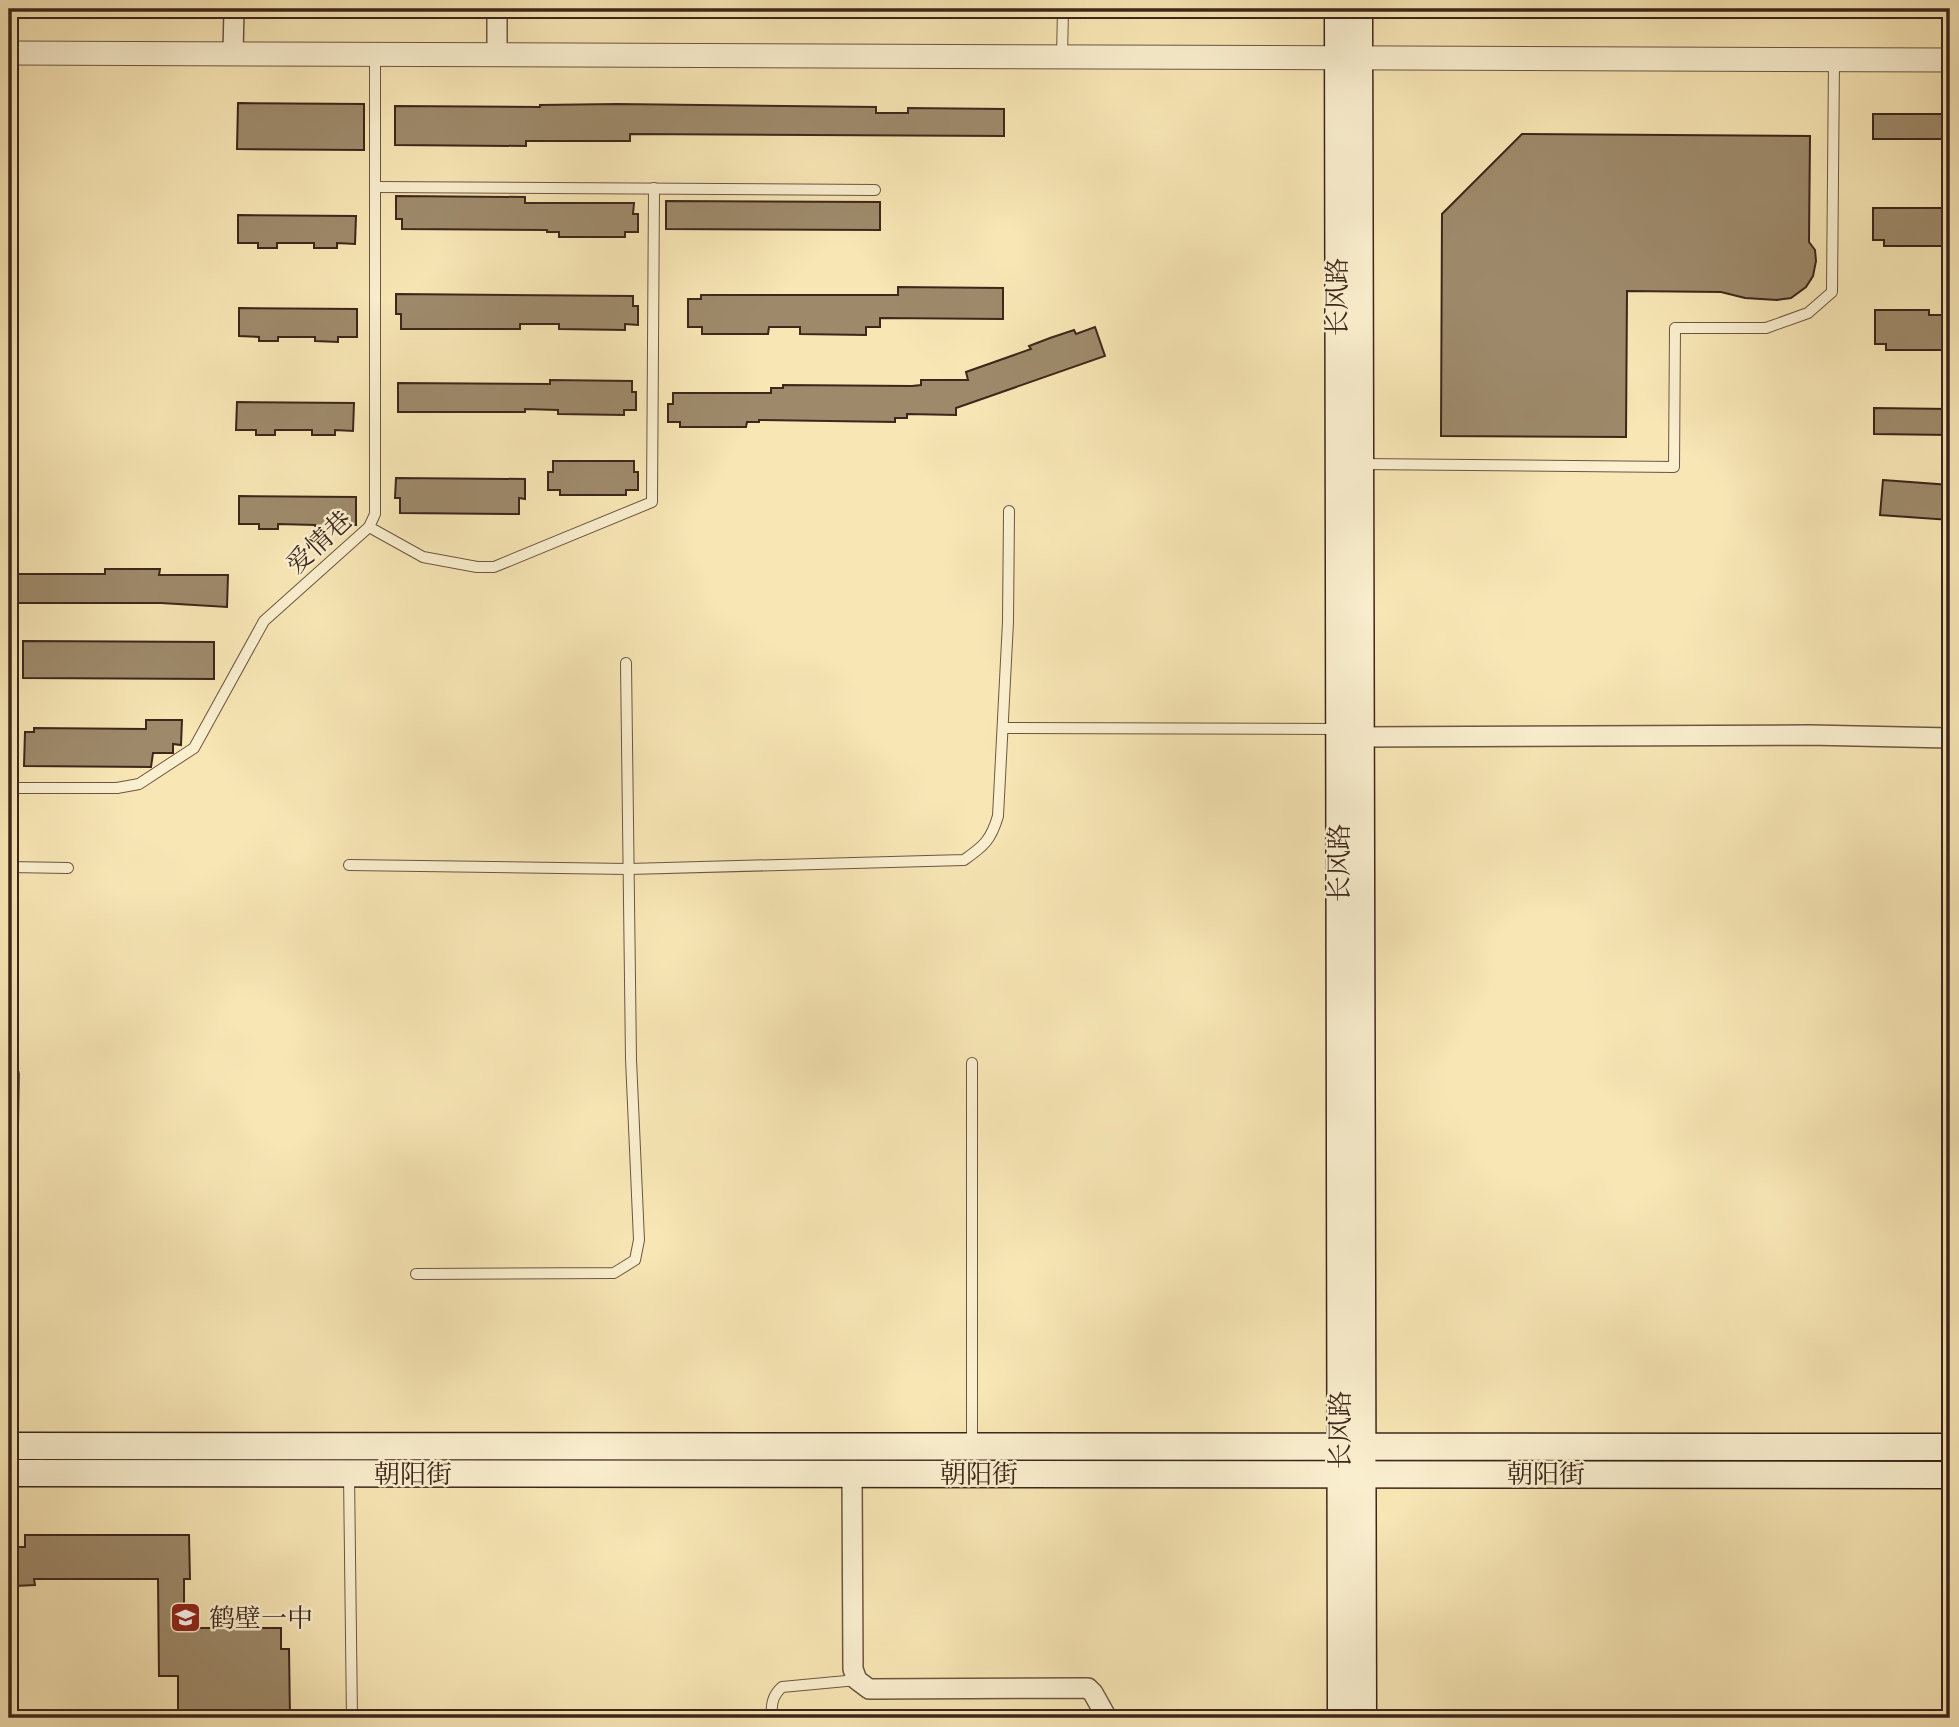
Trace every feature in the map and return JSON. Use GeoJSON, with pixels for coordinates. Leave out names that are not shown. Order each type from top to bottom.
{"type":"FeatureCollection","features":[{"type":"Feature","properties":{"kind":"main road","name":"长风路"},"geometry":{"type":"LineString","coordinates":[[1338,9],[1348,58],[1359,464],[1349,733]]}},
{"type":"Feature","properties":{"kind":"main road","name":"长风路"},"geometry":{"type":"LineString","coordinates":[[1341,1718],[1351,1474],[1348,58],[1359,9]]}},
{"type":"Feature","properties":{"kind":"main road","name":"朝阳街"},"geometry":{"type":"LineString","coordinates":[[9,1446],[1950,1447]]}},
{"type":"Feature","properties":{"kind":"main road","name":"朝阳街"},"geometry":{"type":"LineString","coordinates":[[9,1473],[1950,1475]]}},
{"type":"Feature","properties":{"kind":"main road","name":"长风路"},"geometry":{"type":"LineString","coordinates":[[1351,1474],[1363,1718]]}},
{"type":"Feature","properties":{"kind":"street"},"geometry":{"type":"LineString","coordinates":[[233,54],[234,9]]}},
{"type":"Feature","properties":{"kind":"street"},"geometry":{"type":"LineString","coordinates":[[497,9],[497,55]]}},
{"type":"Feature","properties":{"kind":"street"},"geometry":{"type":"LineString","coordinates":[[9,54],[1950,60]]}},
{"type":"Feature","properties":{"kind":"street"},"geometry":{"type":"LineString","coordinates":[[1349,733],[1950,738]]}},
{"type":"Feature","properties":{"kind":"street"},"geometry":{"type":"LineString","coordinates":[[852,1474],[853,1669],[857,1680],[869,1689],[1088,1688],[1107,1718]]}},
{"type":"Feature","properties":{"kind":"lane"},"geometry":{"type":"LineString","coordinates":[[1062,57],[1063,9]]}},
{"type":"Feature","properties":{"kind":"lane","name":"爱情巷"},"geometry":{"type":"LineString","coordinates":[[9,788],[117,788],[139,784],[194,748],[264,621],[369,527],[375,514],[375,54]]}},
{"type":"Feature","properties":{"kind":"lane"},"geometry":{"type":"LineString","coordinates":[[1359,464],[1674,467],[1675,328],[1766,328],[1808,313],[1832,292],[1833,59]]}},
{"type":"Feature","properties":{"kind":"lane"},"geometry":{"type":"LineString","coordinates":[[375,187],[876,190]]}},
{"type":"Feature","properties":{"kind":"lane"},"geometry":{"type":"LineString","coordinates":[[369,527],[423,557],[477,568],[494,567],[652,502],[654,188]]}},
{"type":"Feature","properties":{"kind":"lane"},"geometry":{"type":"LineString","coordinates":[[349,865],[628,869],[964,860],[984,846],[993,833],[998,816],[1008,622],[1009,512]]}},
{"type":"Feature","properties":{"kind":"lane"},"geometry":{"type":"LineString","coordinates":[[416,1274],[614,1273],[635,1260],[639,1240],[631,1059],[626,663]]}},
{"type":"Feature","properties":{"kind":"lane"},"geometry":{"type":"LineString","coordinates":[[1003,727],[1349,733]]}},
{"type":"Feature","properties":{"kind":"lane"},"geometry":{"type":"LineString","coordinates":[[9,867],[68,867]]}},
{"type":"Feature","properties":{"kind":"lane"},"geometry":{"type":"LineString","coordinates":[[972,1063],[972,1447]]}},
{"type":"Feature","properties":{"kind":"lane"},"geometry":{"type":"LineString","coordinates":[[9,1185],[12,1179],[14,1074]]}},
{"type":"Feature","properties":{"kind":"lane"},"geometry":{"type":"LineString","coordinates":[[349,1474],[352,1718]]}},
{"type":"Feature","properties":{"kind":"lane"},"geometry":{"type":"LineString","coordinates":[[772,1718],[771,1703],[782,1687],[857,1680]]}},
{"type":"Feature","properties":{"kind":"building"},"geometry":{"type":"Polygon","coordinates":[[[238,103],[364,104],[364,150],[237,149],[238,103]]]}},
{"type":"Feature","properties":{"kind":"building"},"geometry":{"type":"Polygon","coordinates":[[[617,104],[876,107],[876,113],[908,113],[908,108],[1004,109],[1004,136],[630,134],[630,141],[526,141],[526,146],[395,145],[395,106],[540,107],[617,104]]]}},
{"type":"Feature","properties":{"kind":"building"},"geometry":{"type":"Polygon","coordinates":[[[1873,114],[1950,114],[1950,139],[1873,139],[1873,114]]]}},
{"type":"Feature","properties":{"kind":"building"},"geometry":{"type":"Polygon","coordinates":[[[1522,134],[1810,136],[1809,242],[1815,250],[1816,261],[1813,276],[1806,287],[1791,298],[1777,300],[1745,298],[1721,292],[1627,291],[1626,437],[1441,436],[1442,214],[1522,134]]]}},
{"type":"Feature","properties":{"kind":"building"},"geometry":{"type":"Polygon","coordinates":[[[396,196],[525,197],[525,203],[634,203],[633,214],[638,214],[638,232],[625,232],[625,237],[559,237],[559,232],[547,230],[402,229],[402,219],[396,219],[396,196]]]}},
{"type":"Feature","properties":{"kind":"building"},"geometry":{"type":"Polygon","coordinates":[[[666,201],[880,202],[880,230],[666,229],[666,201]]]}},
{"type":"Feature","properties":{"kind":"building"},"geometry":{"type":"Polygon","coordinates":[[[1873,208],[1950,208],[1949,246],[1884,246],[1884,240],[1873,240],[1873,208]]]}},
{"type":"Feature","properties":{"kind":"building"},"geometry":{"type":"Polygon","coordinates":[[[238,215],[356,216],[355,244],[337,243],[337,248],[314,248],[314,243],[277,243],[277,248],[258,248],[258,243],[238,243],[238,215]]]}},
{"type":"Feature","properties":{"kind":"building"},"geometry":{"type":"Polygon","coordinates":[[[898,287],[1003,288],[1003,319],[880,318],[880,327],[866,327],[866,335],[800,334],[800,327],[769,327],[768,334],[702,334],[702,327],[688,327],[688,299],[701,299],[701,295],[898,295],[898,287]]]}},
{"type":"Feature","properties":{"kind":"building"},"geometry":{"type":"Polygon","coordinates":[[[396,294],[633,296],[633,306],[638,306],[638,325],[625,324],[625,330],[559,329],[559,324],[520,324],[520,329],[401,329],[401,314],[396,314],[396,294]]]}},
{"type":"Feature","properties":{"kind":"building"},"geometry":{"type":"Polygon","coordinates":[[[239,308],[357,309],[357,337],[338,337],[338,342],[315,341],[315,337],[278,337],[278,341],[259,341],[259,337],[239,336],[239,308]]]}},
{"type":"Feature","properties":{"kind":"building"},"geometry":{"type":"Polygon","coordinates":[[[1875,310],[1929,310],[1929,315],[1950,315],[1950,345],[1945,345],[1945,350],[1886,350],[1886,344],[1875,344],[1875,310]]]}},
{"type":"Feature","properties":{"kind":"building"},"geometry":{"type":"Polygon","coordinates":[[[1095,327],[1105,356],[956,408],[956,415],[907,414],[907,418],[895,418],[895,422],[759,420],[747,422],[746,427],[680,427],[680,422],[668,422],[668,404],[673,404],[673,393],[771,393],[771,388],[783,388],[783,385],[912,386],[921,385],[921,380],[968,380],[966,372],[1031,349],[1029,346],[1050,338],[1074,330],[1076,334],[1095,327]]]}},
{"type":"Feature","properties":{"kind":"building"},"geometry":{"type":"Polygon","coordinates":[[[550,380],[632,381],[632,392],[636,392],[636,410],[624,410],[624,415],[558,414],[558,410],[525,409],[525,412],[398,412],[398,383],[550,384],[550,380]]]}},
{"type":"Feature","properties":{"kind":"building"},"geometry":{"type":"Polygon","coordinates":[[[237,402],[354,403],[353,431],[335,430],[335,435],[312,435],[312,430],[275,430],[275,435],[256,435],[256,430],[236,430],[237,402]]]}},
{"type":"Feature","properties":{"kind":"building"},"geometry":{"type":"Polygon","coordinates":[[[1874,408],[1950,409],[1950,435],[1874,434],[1874,408]]]}},
{"type":"Feature","properties":{"kind":"building"},"geometry":{"type":"Polygon","coordinates":[[[553,461],[634,461],[634,472],[638,472],[638,490],[626,490],[626,495],[560,495],[560,490],[548,490],[548,472],[553,472],[553,461]]]}},
{"type":"Feature","properties":{"kind":"building"},"geometry":{"type":"Polygon","coordinates":[[[396,478],[525,479],[525,499],[519,498],[519,514],[400,513],[400,498],[395,498],[396,478]]]}},
{"type":"Feature","properties":{"kind":"building"},"geometry":{"type":"Polygon","coordinates":[[[1883,480],[1950,485],[1950,520],[1880,515],[1883,480]]]}},
{"type":"Feature","properties":{"kind":"building"},"geometry":{"type":"Polygon","coordinates":[[[239,496],[356,497],[356,525],[337,525],[337,529],[315,529],[315,525],[278,524],[278,529],[259,529],[259,524],[239,524],[239,496]]]}},
{"type":"Feature","properties":{"kind":"building"},"geometry":{"type":"Polygon","coordinates":[[[105,569],[160,569],[159,575],[228,575],[227,607],[161,603],[9,603],[9,574],[105,574],[105,569]]]}},
{"type":"Feature","properties":{"kind":"building"},"geometry":{"type":"Polygon","coordinates":[[[23,641],[214,642],[214,679],[23,678],[23,641]]]}},
{"type":"Feature","properties":{"kind":"building"},"geometry":{"type":"Polygon","coordinates":[[[146,720],[182,720],[181,745],[173,744],[173,753],[153,753],[151,767],[24,766],[25,732],[34,732],[34,728],[146,729],[146,720]]]}},
{"type":"Feature","properties":{"kind":"building"},"geometry":{"type":"Polygon","coordinates":[[[25,1535],[189,1535],[190,1579],[184,1579],[184,1628],[281,1628],[281,1649],[289,1649],[290,1718],[178,1718],[178,1676],[159,1676],[158,1579],[34,1579],[35,1585],[15,1586],[15,1547],[25,1547],[25,1535]]]}},
{"type":"Feature","properties":{"kind":"place","name":"鹤壁一中"},"geometry":{"type":"Point","coordinates":[186,1618]}}]}
